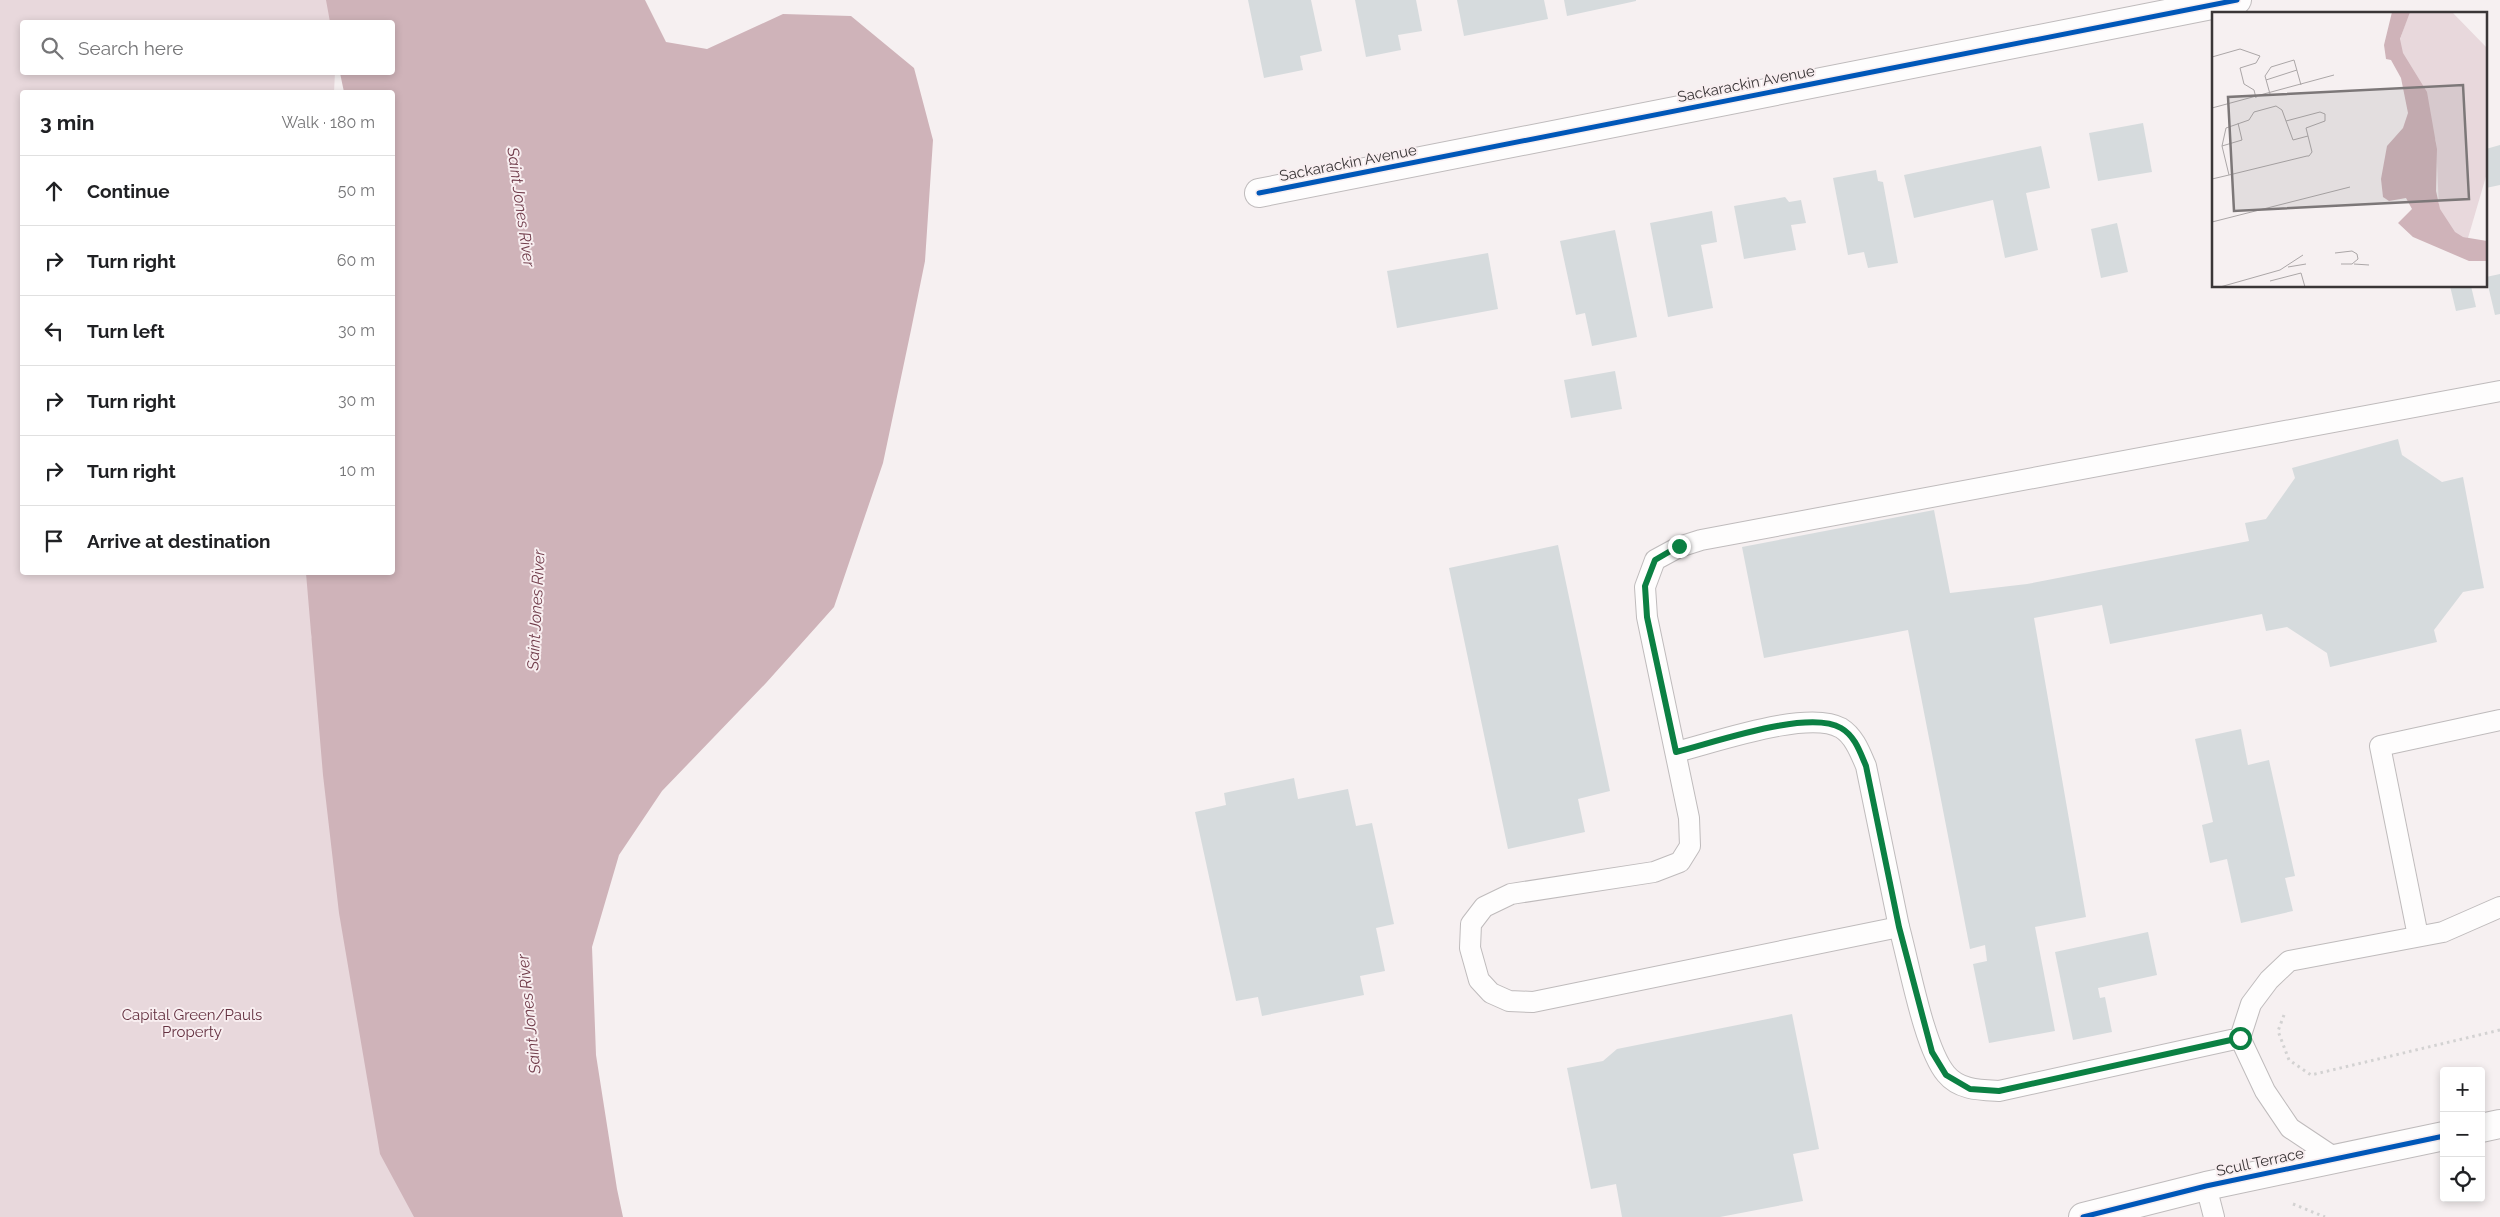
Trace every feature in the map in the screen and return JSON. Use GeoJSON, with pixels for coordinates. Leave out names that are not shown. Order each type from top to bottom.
{"type":"FeatureCollection","features":[{"type":"Feature","properties":{"kind":"street","name":"Sackarackin Avenue"},"geometry":{"type":"LineString","coordinates":[[1259,193],[2237,0]]}},
{"type":"Feature","properties":{"kind":"street"},"geometry":{"type":"LineString","coordinates":[[2485,1127],[2500,1124]]}},
{"type":"Feature","properties":{"kind":"street","name":"Scull Terrace"},"geometry":{"type":"LineString","coordinates":[[2083,1217],[2206,1186],[2440,1137]]}},
{"type":"Feature","properties":{"kind":"lane"},"geometry":{"type":"LineString","coordinates":[[1899,927],[1533,1002],[1509,1001],[1491,993],[1479,980],[1470,948],[1471,924],[1484,907],[1511,894],[1654,872],[1680,862],[1690,846],[1690,828],[1676,752],[1647,617],[1645,586],[1655,560],[1679,546],[1710,538],[2500,392]]}},
{"type":"Feature","properties":{"kind":"lane"},"geometry":{"type":"LineString","coordinates":[[2418,936],[2380,746],[2500,720]]}},
{"type":"Feature","properties":{"kind":"lane"},"geometry":{"type":"LineString","coordinates":[[1676,752],[1791,723],[1819,722],[1841,728],[1855,742],[1866,766],[1899,927],[1932,1052],[1946,1075],[1970,1089],[1999,1091],[2240,1038]]}},
{"type":"Feature","properties":{"kind":"lane"},"geometry":{"type":"LineString","coordinates":[[2336,1158],[2290,1128],[2265,1090],[2240,1038],[2251,1004],[2269,980],[2289,961],[2443,932],[2500,907]]}},
{"type":"Feature","properties":{"kind":"lane"},"geometry":{"type":"LineString","coordinates":[[2206,1186],[2214,1217]]}},
{"type":"Feature","properties":{"kind":"path"},"geometry":{"type":"LineString","coordinates":[[2286,1008],[2278,1031],[2289,1060],[2311,1075],[2500,1030]]}},
{"type":"Feature","properties":{"kind":"path"},"geometry":{"type":"LineString","coordinates":[[2285,1206],[2294,1204],[2325,1217]]}},
{"type":"Feature","properties":{"kind":"green space","name":"Capital Green/Pauls Property"},"geometry":{"type":"Polygon","coordinates":[[[0,0],[330,0],[332,20],[20,20],[20,75],[335,75],[334,90],[20,90],[20,575],[318,575],[311,637],[343,690],[487,1217],[0,1217],[0,0]]]}},
{"type":"Feature","properties":{"kind":"water","name":"Saint Jones River"},"geometry":{"type":"Polygon","coordinates":[[[326,0],[645,0],[666,42],[707,49],[783,14],[851,16],[914,68],[933,140],[925,261],[883,463],[834,607],[766,683],[662,791],[619,855],[592,947],[596,1055],[623,1217],[414,1217],[380,1154],[339,913],[323,775],[306,575],[395,575],[395,90],[344,90],[340,75],[395,75],[395,20],[330,20],[326,0]]]}},
{"type":"Feature","properties":{"kind":"building"},"geometry":{"type":"Polygon","coordinates":[[[1248,0],[1311,0],[1322,51],[1300,56],[1303,70],[1264,78],[1248,0]]]}},
{"type":"Feature","properties":{"kind":"building"},"geometry":{"type":"Polygon","coordinates":[[[1355,0],[1416,0],[1422,31],[1398,35],[1401,50],[1366,57],[1355,0]]]}},
{"type":"Feature","properties":{"kind":"building"},"geometry":{"type":"Polygon","coordinates":[[[1457,0],[1544,0],[1548,19],[1464,36],[1457,0]]]}},
{"type":"Feature","properties":{"kind":"building"},"geometry":{"type":"Polygon","coordinates":[[[1564,0],[1636,0],[1636,1],[1567,16],[1564,0]]]}},
{"type":"Feature","properties":{"kind":"building"},"geometry":{"type":"Polygon","coordinates":[[[2143,123],[2152,172],[2098,181],[2089,133],[2143,123]]]}},
{"type":"Feature","properties":{"kind":"building"},"geometry":{"type":"Polygon","coordinates":[[[2500,145],[2500,185],[2488,188],[2488,148],[2500,145]]]}},
{"type":"Feature","properties":{"kind":"building"},"geometry":{"type":"Polygon","coordinates":[[[2041,146],[2050,188],[2026,193],[2038,250],[2005,258],[1993,200],[1914,218],[1904,175],[2041,146]]]}},
{"type":"Feature","properties":{"kind":"building"},"geometry":{"type":"Polygon","coordinates":[[[1876,170],[1878,181],[1883,182],[1898,263],[1868,268],[1864,252],[1848,255],[1833,178],[1876,170]]]}},
{"type":"Feature","properties":{"kind":"building"},"geometry":{"type":"Polygon","coordinates":[[[1785,197],[1789,202],[1801,200],[1806,223],[1791,225],[1796,250],[1744,259],[1734,206],[1785,197]]]}},
{"type":"Feature","properties":{"kind":"building"},"geometry":{"type":"Polygon","coordinates":[[[1712,211],[1717,242],[1701,245],[1713,308],[1668,317],[1650,223],[1712,211]]]}},
{"type":"Feature","properties":{"kind":"building"},"geometry":{"type":"Polygon","coordinates":[[[2117,223],[2128,272],[2101,278],[2091,229],[2117,223]]]}},
{"type":"Feature","properties":{"kind":"building"},"geometry":{"type":"Polygon","coordinates":[[[1615,230],[1637,337],[1592,346],[1585,313],[1576,315],[1560,241],[1615,230]]]}},
{"type":"Feature","properties":{"kind":"building"},"geometry":{"type":"Polygon","coordinates":[[[1488,253],[1498,309],[1397,328],[1387,271],[1488,253]]]}},
{"type":"Feature","properties":{"kind":"building"},"geometry":{"type":"Polygon","coordinates":[[[2500,274],[2500,314],[2495,315],[2488,285],[2488,277],[2500,274]]]}},
{"type":"Feature","properties":{"kind":"building"},"geometry":{"type":"Polygon","coordinates":[[[2450,288],[2471,288],[2476,307],[2456,311],[2450,288]]]}},
{"type":"Feature","properties":{"kind":"building"},"geometry":{"type":"Polygon","coordinates":[[[1615,371],[1622,409],[1571,418],[1564,380],[1615,371]]]}},
{"type":"Feature","properties":{"kind":"building"},"geometry":{"type":"Polygon","coordinates":[[[2398,439],[2402,455],[2442,482],[2463,477],[2484,588],[2463,592],[2434,630],[2437,642],[2330,667],[2327,653],[2287,627],[2266,631],[2262,614],[2110,644],[2102,605],[2034,618],[2086,917],[2035,927],[2055,1031],[1989,1043],[1973,964],[1987,961],[1985,945],[1970,949],[1908,630],[1764,658],[1742,547],[1934,510],[1950,593],[2027,584],[2249,541],[2245,523],[2266,519],[2295,478],[2292,468],[2398,439]]]}},
{"type":"Feature","properties":{"kind":"building"},"geometry":{"type":"Polygon","coordinates":[[[1558,545],[1610,791],[1578,799],[1585,832],[1508,849],[1449,568],[1558,545]]]}},
{"type":"Feature","properties":{"kind":"building"},"geometry":{"type":"Polygon","coordinates":[[[2241,729],[2248,765],[2269,760],[2295,876],[2285,878],[2293,911],[2241,923],[2227,859],[2210,863],[2202,825],[2213,822],[2195,739],[2241,729]]]}},
{"type":"Feature","properties":{"kind":"building"},"geometry":{"type":"Polygon","coordinates":[[[1294,778],[1298,799],[1348,789],[1356,826],[1372,823],[1394,924],[1376,928],[1385,971],[1360,976],[1364,995],[1262,1016],[1258,997],[1236,1001],[1195,812],[1226,805],[1224,793],[1294,778]]]}},
{"type":"Feature","properties":{"kind":"building"},"geometry":{"type":"Polygon","coordinates":[[[2148,932],[2157,975],[2098,988],[2100,998],[2105,997],[2112,1032],[2073,1040],[2055,952],[2148,932]]]}},
{"type":"Feature","properties":{"kind":"building"},"geometry":{"type":"Polygon","coordinates":[[[1792,1014],[1819,1149],[1793,1154],[1803,1201],[1720,1217],[1622,1217],[1616,1184],[1591,1189],[1567,1068],[1603,1061],[1617,1049],[1792,1014]]]}},
{"type":"Feature","properties":{"kind":"cycle path"},"geometry":{"type":"LineString","coordinates":[[1259,193],[2237,0]]}},
{"type":"Feature","properties":{"kind":"cycle path"},"geometry":{"type":"LineString","coordinates":[[2083,1217],[2206,1186],[2440,1137]]}},
{"type":"Feature","properties":{"kind":"route"},"geometry":{"type":"LineString","coordinates":[[1679,546],[1655,560],[1645,586],[1647,617],[1676,752],[1791,723],[1819,722],[1841,728],[1855,742],[1866,766],[1899,927],[1932,1052],[1946,1075],[1970,1089],[1999,1091],[2240,1038]]}}]}
